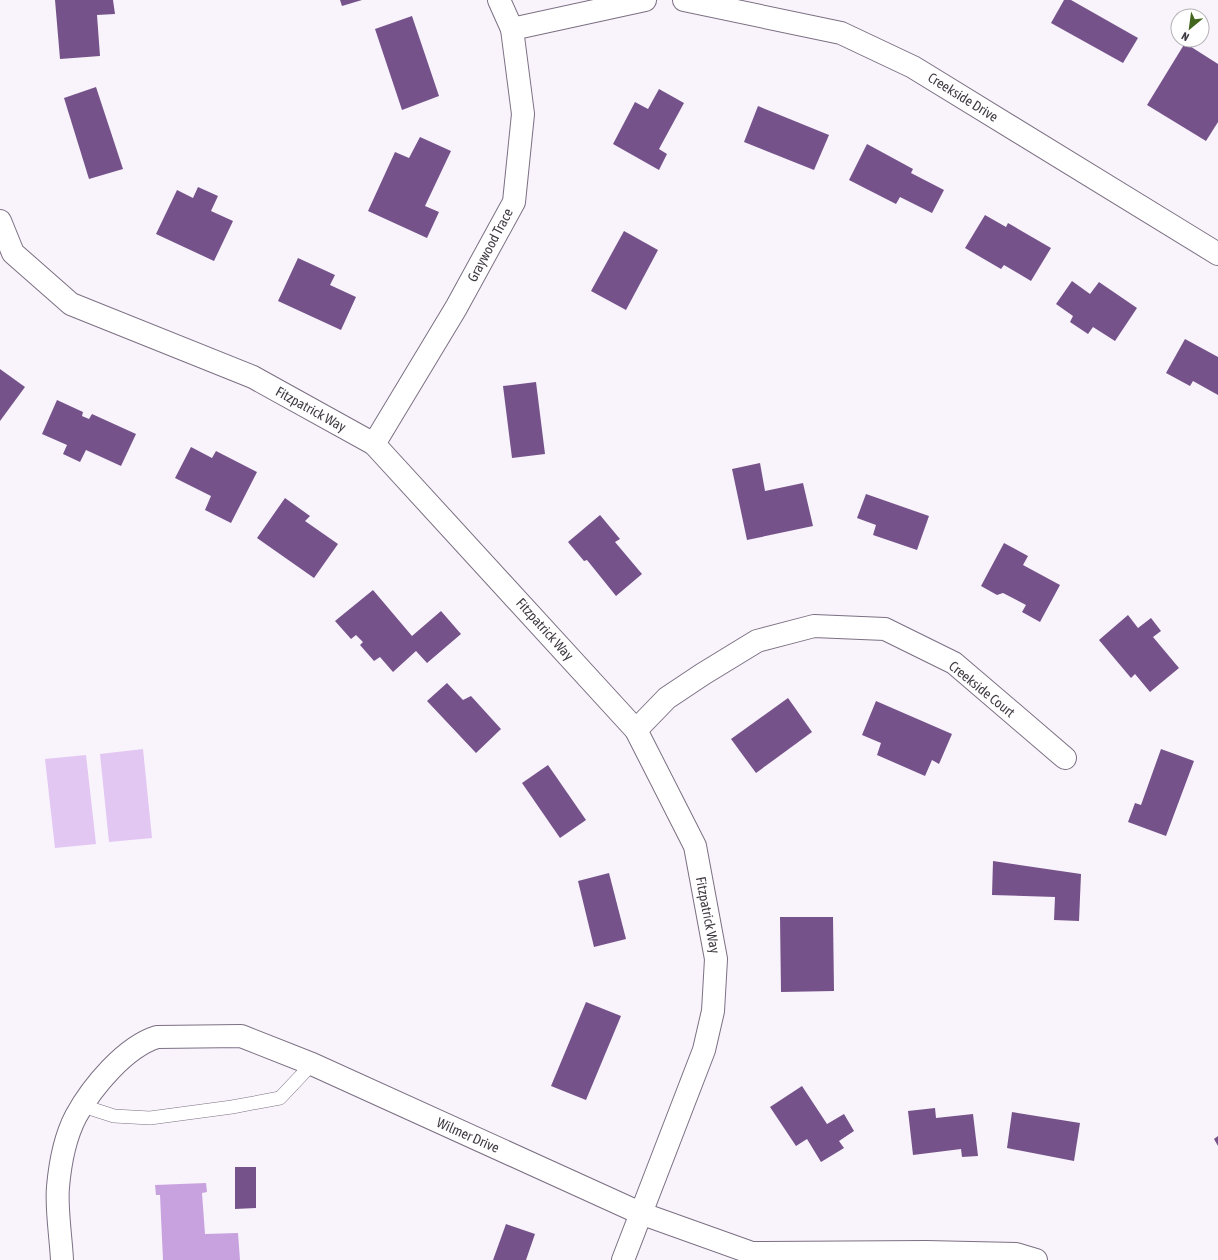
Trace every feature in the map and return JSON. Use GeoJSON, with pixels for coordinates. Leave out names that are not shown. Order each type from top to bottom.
{"type":"FeatureCollection","features":[{"type":"Feature","properties":{"kind":"street","name":"Graywood Trace"},"geometry":{"type":"LineString","coordinates":[[374,444],[456,308],[514,202],[523,114],[512,29],[499,0]]}},
{"type":"Feature","properties":{"kind":"street"},"geometry":{"type":"LineString","coordinates":[[512,29],[645,0]]}},
{"type":"Feature","properties":{"kind":"street","name":"Creekside Drive"},"geometry":{"type":"LineString","coordinates":[[684,0],[841,33],[913,67],[1218,254]]}},
{"type":"Feature","properties":{"kind":"street","name":"Fitzpatrick Way"},"geometry":{"type":"LineString","coordinates":[[0,221],[13,253],[71,304],[253,377],[374,444],[636,730],[695,846],[716,959],[713,1011],[704,1050],[623,1260]]}},
{"type":"Feature","properties":{"kind":"street","name":"Creekside Court"},"geometry":{"type":"LineString","coordinates":[[636,730],[667,698],[702,674],[757,642],[814,626],[885,629],[954,663],[1065,758]]}},
{"type":"Feature","properties":{"kind":"street","name":"Wilmer Drive"},"geometry":{"type":"LineString","coordinates":[[62,1260],[58,1188],[66,1144],[76,1117],[111,1067],[145,1041],[157,1037],[241,1036],[312,1064],[640,1213],[752,1253],[926,1252],[1016,1254],[1036,1260]]}},
{"type":"Feature","properties":{"kind":"lane"},"geometry":{"type":"LineString","coordinates":[[83,1106],[114,1116],[150,1118],[232,1107],[280,1098],[312,1064]]}},
{"type":"Feature","properties":{"kind":"shaded area"},"geometry":{"type":"Polygon","coordinates":[[[143,749],[152,838],[109,842],[100,754],[143,749]]]}},
{"type":"Feature","properties":{"kind":"shaded area"},"geometry":{"type":"Polygon","coordinates":[[[86,755],[96,844],[55,848],[45,759],[86,755]]]}},
{"type":"Feature","properties":{"kind":"shaded area"},"geometry":{"type":"Polygon","coordinates":[[[206,1183],[207,1192],[202,1193],[205,1234],[238,1233],[240,1260],[163,1260],[160,1195],[156,1195],[155,1185],[206,1183]]]}},
{"type":"Feature","properties":{"kind":"building"},"geometry":{"type":"Polygon","coordinates":[[[55,0],[113,0],[115,14],[97,15],[100,56],[60,59],[55,0]]]}},
{"type":"Feature","properties":{"kind":"building"},"geometry":{"type":"Polygon","coordinates":[[[340,0],[362,0],[342,6],[340,0]]]}},
{"type":"Feature","properties":{"kind":"building"},"geometry":{"type":"Polygon","coordinates":[[[1064,0],[1071,0],[1138,38],[1123,63],[1051,23],[1064,0]]]}},
{"type":"Feature","properties":{"kind":"building"},"geometry":{"type":"Polygon","coordinates":[[[412,16],[439,96],[402,110],[375,29],[412,16]]]}},
{"type":"Feature","properties":{"kind":"building"},"geometry":{"type":"Polygon","coordinates":[[[1182,48],[1193,48],[1218,64],[1218,122],[1206,141],[1147,105],[1182,48]]]}},
{"type":"Feature","properties":{"kind":"building"},"geometry":{"type":"Polygon","coordinates":[[[96,87],[123,169],[89,179],[64,98],[96,87]]]}},
{"type":"Feature","properties":{"kind":"building"},"geometry":{"type":"Polygon","coordinates":[[[659,89],[684,103],[659,149],[667,154],[659,170],[613,144],[635,102],[648,109],[659,89]]]}},
{"type":"Feature","properties":{"kind":"building"},"geometry":{"type":"Polygon","coordinates":[[[758,106],[829,135],[814,170],[744,142],[758,106]]]}},
{"type":"Feature","properties":{"kind":"building"},"geometry":{"type":"Polygon","coordinates":[[[420,137],[451,151],[425,206],[439,212],[427,238],[368,211],[395,152],[409,158],[420,137]]]}},
{"type":"Feature","properties":{"kind":"building"},"geometry":{"type":"Polygon","coordinates":[[[867,144],[913,169],[911,173],[944,190],[932,213],[900,197],[896,204],[849,180],[867,144]]]}},
{"type":"Feature","properties":{"kind":"building"},"geometry":{"type":"Polygon","coordinates":[[[198,187],[218,196],[211,211],[233,221],[214,261],[156,234],[177,190],[193,198],[198,187]]]}},
{"type":"Feature","properties":{"kind":"building"},"geometry":{"type":"Polygon","coordinates":[[[985,215],[1006,227],[1008,223],[1051,248],[1031,281],[1004,265],[1001,269],[965,248],[985,215]]]}},
{"type":"Feature","properties":{"kind":"building"},"geometry":{"type":"Polygon","coordinates":[[[624,231],[658,250],[626,310],[591,291],[624,231]]]}},
{"type":"Feature","properties":{"kind":"building"},"geometry":{"type":"Polygon","coordinates":[[[298,258],[335,275],[330,285],[356,297],[341,330],[278,301],[298,258]]]}},
{"type":"Feature","properties":{"kind":"building"},"geometry":{"type":"Polygon","coordinates":[[[1072,281],[1090,294],[1099,282],[1137,308],[1115,341],[1093,327],[1088,334],[1070,322],[1073,316],[1056,304],[1072,281]]]}},
{"type":"Feature","properties":{"kind":"building"},"geometry":{"type":"Polygon","coordinates":[[[1185,339],[1218,357],[1218,395],[1193,381],[1190,386],[1166,373],[1185,339]]]}},
{"type":"Feature","properties":{"kind":"building"},"geometry":{"type":"Polygon","coordinates":[[[0,369],[25,387],[0,421],[0,369]]]}},
{"type":"Feature","properties":{"kind":"building"},"geometry":{"type":"Polygon","coordinates":[[[536,382],[545,454],[512,458],[503,386],[536,382]]]}},
{"type":"Feature","properties":{"kind":"building"},"geometry":{"type":"Polygon","coordinates":[[[57,400],[83,412],[82,416],[89,419],[92,414],[136,434],[121,466],[86,450],[80,462],[63,454],[67,445],[42,434],[57,400]]]}},
{"type":"Feature","properties":{"kind":"building"},"geometry":{"type":"Polygon","coordinates":[[[191,447],[212,458],[216,451],[257,472],[231,523],[205,510],[211,496],[175,478],[191,447]]]}},
{"type":"Feature","properties":{"kind":"building"},"geometry":{"type":"Polygon","coordinates":[[[760,463],[765,491],[803,483],[813,526],[747,540],[732,469],[760,463]]]}},
{"type":"Feature","properties":{"kind":"building"},"geometry":{"type":"Polygon","coordinates":[[[866,494],[929,516],[917,550],[873,535],[876,525],[857,518],[866,494]]]}},
{"type":"Feature","properties":{"kind":"building"},"geometry":{"type":"Polygon","coordinates":[[[285,498],[310,516],[305,521],[338,544],[314,578],[257,538],[285,498]]]}},
{"type":"Feature","properties":{"kind":"building"},"geometry":{"type":"Polygon","coordinates":[[[600,515],[620,539],[615,542],[642,574],[616,596],[587,560],[584,561],[568,542],[600,515]]]}},
{"type":"Feature","properties":{"kind":"building"},"geometry":{"type":"Polygon","coordinates":[[[1004,543],[1028,556],[1023,565],[1060,585],[1040,622],[1022,612],[1026,605],[1003,593],[997,595],[981,586],[1004,543]]]}},
{"type":"Feature","properties":{"kind":"building"},"geometry":{"type":"Polygon","coordinates":[[[373,590],[412,636],[441,611],[461,634],[427,663],[416,651],[393,672],[380,657],[374,661],[360,645],[363,642],[356,635],[351,639],[335,621],[373,590]]]}},
{"type":"Feature","properties":{"kind":"building"},"geometry":{"type":"Polygon","coordinates":[[[1128,615],[1138,628],[1151,618],[1161,631],[1153,637],[1179,668],[1150,692],[1135,674],[1131,678],[1099,640],[1128,615]]]}},
{"type":"Feature","properties":{"kind":"building"},"geometry":{"type":"Polygon","coordinates":[[[447,683],[463,700],[471,696],[501,729],[476,753],[427,701],[447,683]]]}},
{"type":"Feature","properties":{"kind":"building"},"geometry":{"type":"Polygon","coordinates":[[[788,698],[812,732],[756,773],[731,739],[788,698]]]}},
{"type":"Feature","properties":{"kind":"building"},"geometry":{"type":"Polygon","coordinates":[[[876,701],[952,734],[939,764],[932,760],[925,776],[877,755],[881,743],[862,735],[876,701]]]}},
{"type":"Feature","properties":{"kind":"building"},"geometry":{"type":"Polygon","coordinates":[[[1161,749],[1194,761],[1166,836],[1128,822],[1135,803],[1141,805],[1161,749]]]}},
{"type":"Feature","properties":{"kind":"building"},"geometry":{"type":"Polygon","coordinates":[[[548,765],[586,820],[560,838],[522,783],[548,765]]]}},
{"type":"Feature","properties":{"kind":"building"},"geometry":{"type":"Polygon","coordinates":[[[993,861],[1081,874],[1079,921],[1054,920],[1055,897],[992,895],[993,861]]]}},
{"type":"Feature","properties":{"kind":"building"},"geometry":{"type":"Polygon","coordinates":[[[609,873],[626,939],[594,947],[578,881],[609,873]]]}},
{"type":"Feature","properties":{"kind":"building"},"geometry":{"type":"Polygon","coordinates":[[[780,917],[833,917],[834,991],[781,992],[780,917]]]}},
{"type":"Feature","properties":{"kind":"building"},"geometry":{"type":"Polygon","coordinates":[[[586,1002],[621,1016],[586,1100],[551,1086],[586,1002]]]}},
{"type":"Feature","properties":{"kind":"building"},"geometry":{"type":"Polygon","coordinates":[[[802,1086],[827,1124],[844,1114],[854,1131],[839,1141],[844,1148],[821,1162],[807,1139],[796,1146],[770,1107],[802,1086]]]}},
{"type":"Feature","properties":{"kind":"building"},"geometry":{"type":"Polygon","coordinates":[[[935,1108],[936,1118],[973,1114],[978,1156],[962,1157],[961,1149],[913,1155],[908,1111],[935,1108]]]}},
{"type":"Feature","properties":{"kind":"building"},"geometry":{"type":"Polygon","coordinates":[[[1012,1112],[1080,1123],[1074,1161],[1007,1148],[1012,1112]]]}},
{"type":"Feature","properties":{"kind":"building"},"geometry":{"type":"Polygon","coordinates":[[[1218,1136],[1218,1146],[1214,1139],[1218,1136]]]}},
{"type":"Feature","properties":{"kind":"building"},"geometry":{"type":"Polygon","coordinates":[[[235,1167],[256,1167],[256,1208],[235,1209],[235,1167]]]}},
{"type":"Feature","properties":{"kind":"building"},"geometry":{"type":"Polygon","coordinates":[[[506,1224],[535,1234],[526,1260],[493,1260],[506,1224]]]}}]}
